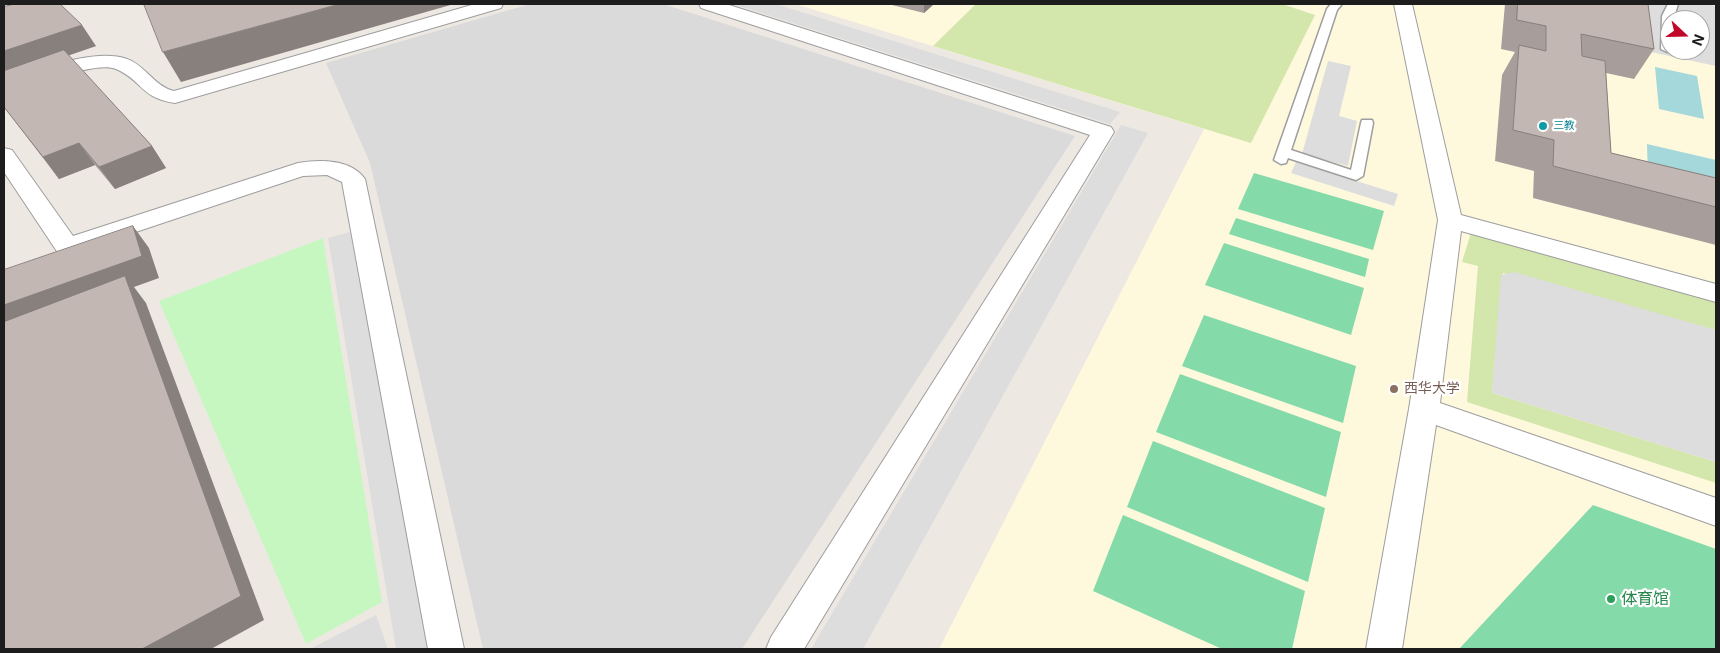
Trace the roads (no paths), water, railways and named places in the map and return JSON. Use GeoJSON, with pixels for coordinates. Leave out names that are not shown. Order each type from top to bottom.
{"type":"FeatureCollection","features":[{"type":"Feature","properties":{"kind":"street"},"geometry":{"type":"LineString","coordinates":[[4,88],[89,64],[111,61],[126,66],[162,95],[175,97],[494,4]]}},
{"type":"Feature","properties":{"kind":"street"},"geometry":{"type":"LineString","coordinates":[[708,4],[1103,132],[784,649]]}},
{"type":"Feature","properties":{"kind":"street"},"geometry":{"type":"LineString","coordinates":[[1384,649],[1424,409],[1450,220],[1403,4]]}},
{"type":"Feature","properties":{"kind":"street"},"geometry":{"type":"LineString","coordinates":[[4,155],[67,247],[298,170],[316,167],[334,169],[343,172],[353,179],[446,649]]}},
{"type":"Feature","properties":{"kind":"street"},"geometry":{"type":"LineString","coordinates":[[1450,220],[1716,293]]}},
{"type":"Feature","properties":{"kind":"street"},"geometry":{"type":"LineString","coordinates":[[1424,409],[1716,512]]}},
{"type":"Feature","properties":{"kind":"lane"},"geometry":{"type":"LineString","coordinates":[[1337,4],[1332,9],[1283,156],[1356,176],[1367,123]]}},
{"type":"Feature","properties":{"kind":"water"},"geometry":{"type":"Polygon","coordinates":[[[1655,67],[1697,76],[1704,119],[1659,109],[1655,67]]]}},
{"type":"Feature","properties":{"kind":"water"},"geometry":{"type":"Polygon","coordinates":[[[1647,144],[1716,160],[1716,195],[1648,178],[1647,144]]]}},
{"type":"Feature","properties":{"kind":"place","name":"三教"},"geometry":{"type":"Point","coordinates":[1543,126]}},
{"type":"Feature","properties":{"kind":"place","name":"西华大学"},"geometry":{"type":"Point","coordinates":[1394,389]}},
{"type":"Feature","properties":{"kind":"place","name":"体育馆"},"geometry":{"type":"Point","coordinates":[1611,599]}}]}
